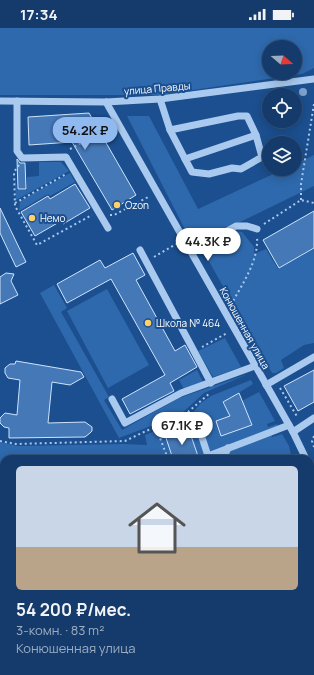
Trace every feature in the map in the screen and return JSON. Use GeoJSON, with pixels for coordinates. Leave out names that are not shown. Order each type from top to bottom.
{"type":"FeatureCollection","features":[{"type":"Feature","properties":{"kind":"street","name":"улица Правды"},"geometry":{"type":"LineString","coordinates":[[0,101],[106,102],[160,99],[314,79]]}},
{"type":"Feature","properties":{"kind":"street"},"geometry":{"type":"LineString","coordinates":[[160,99],[170,130],[192,172],[209,174],[232,168],[240,169],[262,158],[256,135],[247,116],[238,116],[170,130]]}},
{"type":"Feature","properties":{"kind":"street"},"geometry":{"type":"LineString","coordinates":[[17,101],[17,151],[22,158],[66,157],[108,228]]}},
{"type":"Feature","properties":{"kind":"street","name":"Конюшенная улица"},"geometry":{"type":"LineString","coordinates":[[106,102],[293,432],[304,455]]}},
{"type":"Feature","properties":{"kind":"street"},"geometry":{"type":"LineString","coordinates":[[185,159],[256,135]]}},
{"type":"Feature","properties":{"kind":"street"},"geometry":{"type":"LineString","coordinates":[[191,251],[236,226],[247,226],[257,229]]}},
{"type":"Feature","properties":{"kind":"street"},"geometry":{"type":"LineString","coordinates":[[140,250],[211,383]]}},
{"type":"Feature","properties":{"kind":"street"},"geometry":{"type":"LineString","coordinates":[[266,385],[314,357]]}},
{"type":"Feature","properties":{"kind":"street"},"geometry":{"type":"LineString","coordinates":[[112,399],[125,423],[180,393],[255,366]]}},
{"type":"Feature","properties":{"kind":"street"},"geometry":{"type":"LineString","coordinates":[[293,432],[314,418]]}},
{"type":"Feature","properties":{"kind":"street"},"geometry":{"type":"LineString","coordinates":[[198,425],[208,455]]}},
{"type":"Feature","properties":{"kind":"street"},"geometry":{"type":"LineString","coordinates":[[210,455],[288,425]]}},
{"type":"Feature","properties":{"kind":"street"},"geometry":{"type":"LineString","coordinates":[[225,455],[228,448]]}},
{"type":"Feature","properties":{"kind":"path"},"geometry":{"type":"LineString","coordinates":[[301,200],[302,176],[314,104]]}},
{"type":"Feature","properties":{"kind":"path"},"geometry":{"type":"LineString","coordinates":[[97,134],[117,122]]}},
{"type":"Feature","properties":{"kind":"path"},"geometry":{"type":"LineString","coordinates":[[70,149],[81,143]]}},
{"type":"Feature","properties":{"kind":"path"},"geometry":{"type":"LineString","coordinates":[[22,158],[14,172],[15,206],[37,245],[98,212]]}},
{"type":"Feature","properties":{"kind":"path"},"geometry":{"type":"LineString","coordinates":[[15,203],[73,170]]}},
{"type":"Feature","properties":{"kind":"path"},"geometry":{"type":"LineString","coordinates":[[231,305],[249,272],[258,246],[257,229],[301,200],[314,203]]}},
{"type":"Feature","properties":{"kind":"path"},"geometry":{"type":"LineString","coordinates":[[146,262],[176,244]]}},
{"type":"Feature","properties":{"kind":"path"},"geometry":{"type":"LineString","coordinates":[[194,351],[227,333]]}},
{"type":"Feature","properties":{"kind":"path"},"geometry":{"type":"LineString","coordinates":[[166,455],[160,438],[198,425]]}},
{"type":"Feature","properties":{"kind":"path"},"geometry":{"type":"LineString","coordinates":[[314,436],[312,441],[314,447]]}},
{"type":"Feature","properties":{"kind":"shaded area"},"geometry":{"type":"Polygon","coordinates":[[[0,28],[314,28],[314,68],[302,74],[302,40],[262,40],[262,80],[159,95],[0,95],[0,28]]]}},
{"type":"Feature","properties":{"kind":"shaded area"},"geometry":{"type":"Polygon","coordinates":[[[127,116],[149,116],[198,209],[269,176],[302,176],[302,161],[314,155],[314,186],[193,245],[127,116]]]}},
{"type":"Feature","properties":{"kind":"shaded area"},"geometry":{"type":"Polygon","coordinates":[[[39,162],[61,162],[69,171],[16,200],[15,176],[17,190],[27,190],[27,177],[39,176],[39,162]]]}},
{"type":"Feature","properties":{"kind":"shaded area"},"geometry":{"type":"Polygon","coordinates":[[[70,173],[75,182],[50,196],[48,194],[19,211],[20,201],[70,173]]]}},
{"type":"Feature","properties":{"kind":"shaded area"},"geometry":{"type":"Polygon","coordinates":[[[233,231],[242,232],[254,247],[254,254],[266,249],[278,269],[314,249],[314,343],[304,345],[281,360],[284,368],[276,373],[272,373],[202,249],[233,231]]]}},
{"type":"Feature","properties":{"kind":"shaded area"},"geometry":{"type":"Polygon","coordinates":[[[54,285],[67,308],[61,312],[109,397],[104,400],[122,430],[179,398],[248,374],[204,393],[180,415],[119,438],[40,293],[54,285]]]}},
{"type":"Feature","properties":{"kind":"shaded area"},"geometry":{"type":"Polygon","coordinates":[[[107,289],[149,365],[108,388],[67,311],[107,289]]]}},
{"type":"Feature","properties":{"kind":"shaded area"},"geometry":{"type":"Polygon","coordinates":[[[225,338],[241,367],[213,377],[198,351],[225,338]]]}},
{"type":"Feature","properties":{"kind":"shaded area"},"geometry":{"type":"Polygon","coordinates":[[[197,370],[203,382],[184,389],[179,380],[197,370]]]}},
{"type":"Feature","properties":{"kind":"shaded area"},"geometry":{"type":"Polygon","coordinates":[[[251,380],[253,384],[222,403],[227,409],[259,392],[275,421],[267,424],[268,427],[277,424],[278,426],[269,429],[272,437],[282,434],[289,446],[291,455],[0,455],[0,442],[18,446],[147,445],[145,435],[179,422],[190,416],[201,403],[211,396],[251,380]]]}},
{"type":"Feature","properties":{"kind":"building"},"geometry":{"type":"Polygon","coordinates":[[[89,113],[136,195],[112,210],[72,142],[29,145],[28,117],[89,113]]]}},
{"type":"Feature","properties":{"kind":"building"},"geometry":{"type":"Polygon","coordinates":[[[17,159],[20,163],[25,163],[26,189],[18,189],[17,159]]]}},
{"type":"Feature","properties":{"kind":"building"},"geometry":{"type":"Polygon","coordinates":[[[75,184],[90,208],[63,224],[61,221],[35,236],[21,212],[48,196],[50,199],[75,184]]]}},
{"type":"Feature","properties":{"kind":"building"},"geometry":{"type":"Polygon","coordinates":[[[0,208],[26,262],[16,267],[0,233],[0,208]]]}},
{"type":"Feature","properties":{"kind":"building"},"geometry":{"type":"Polygon","coordinates":[[[314,211],[314,248],[279,268],[263,240],[314,211]]]}},
{"type":"Feature","properties":{"kind":"building","name":"Школа № 464"},"geometry":{"type":"Polygon","coordinates":[[[133,253],[145,275],[136,280],[175,351],[185,345],[197,367],[170,383],[174,391],[130,414],[122,399],[165,375],[111,279],[67,303],[57,284],[100,260],[105,268],[133,253]]]}},
{"type":"Feature","properties":{"kind":"building"},"geometry":{"type":"Polygon","coordinates":[[[6,273],[14,274],[11,281],[18,295],[0,304],[0,277],[6,273]]]}},
{"type":"Feature","properties":{"kind":"building"},"geometry":{"type":"Polygon","coordinates":[[[16,361],[81,372],[84,377],[70,385],[52,382],[48,423],[85,422],[92,427],[92,431],[85,437],[9,438],[9,428],[4,427],[0,423],[0,418],[5,413],[17,415],[20,380],[8,378],[5,373],[5,368],[10,364],[15,364],[16,361]]]}},
{"type":"Feature","properties":{"kind":"building"},"geometry":{"type":"Polygon","coordinates":[[[314,370],[314,402],[298,411],[284,386],[314,370]]]}},
{"type":"Feature","properties":{"kind":"building"},"geometry":{"type":"Polygon","coordinates":[[[239,393],[252,425],[221,436],[216,421],[230,416],[223,402],[239,393]]]}},
{"type":"Feature","properties":{"kind":"building"},"geometry":{"type":"Polygon","coordinates":[[[189,430],[198,455],[172,455],[166,438],[189,430]]]}},
{"type":"Feature","properties":{"kind":"place","name":"Ozon"},"geometry":{"type":"Point","coordinates":[117,205]}},
{"type":"Feature","properties":{"kind":"place","name":"Немо"},"geometry":{"type":"Point","coordinates":[32,218]}},
{"type":"Feature","properties":{"kind":"place","name":"Школа № 464"},"geometry":{"type":"Point","coordinates":[148,323]}}]}
